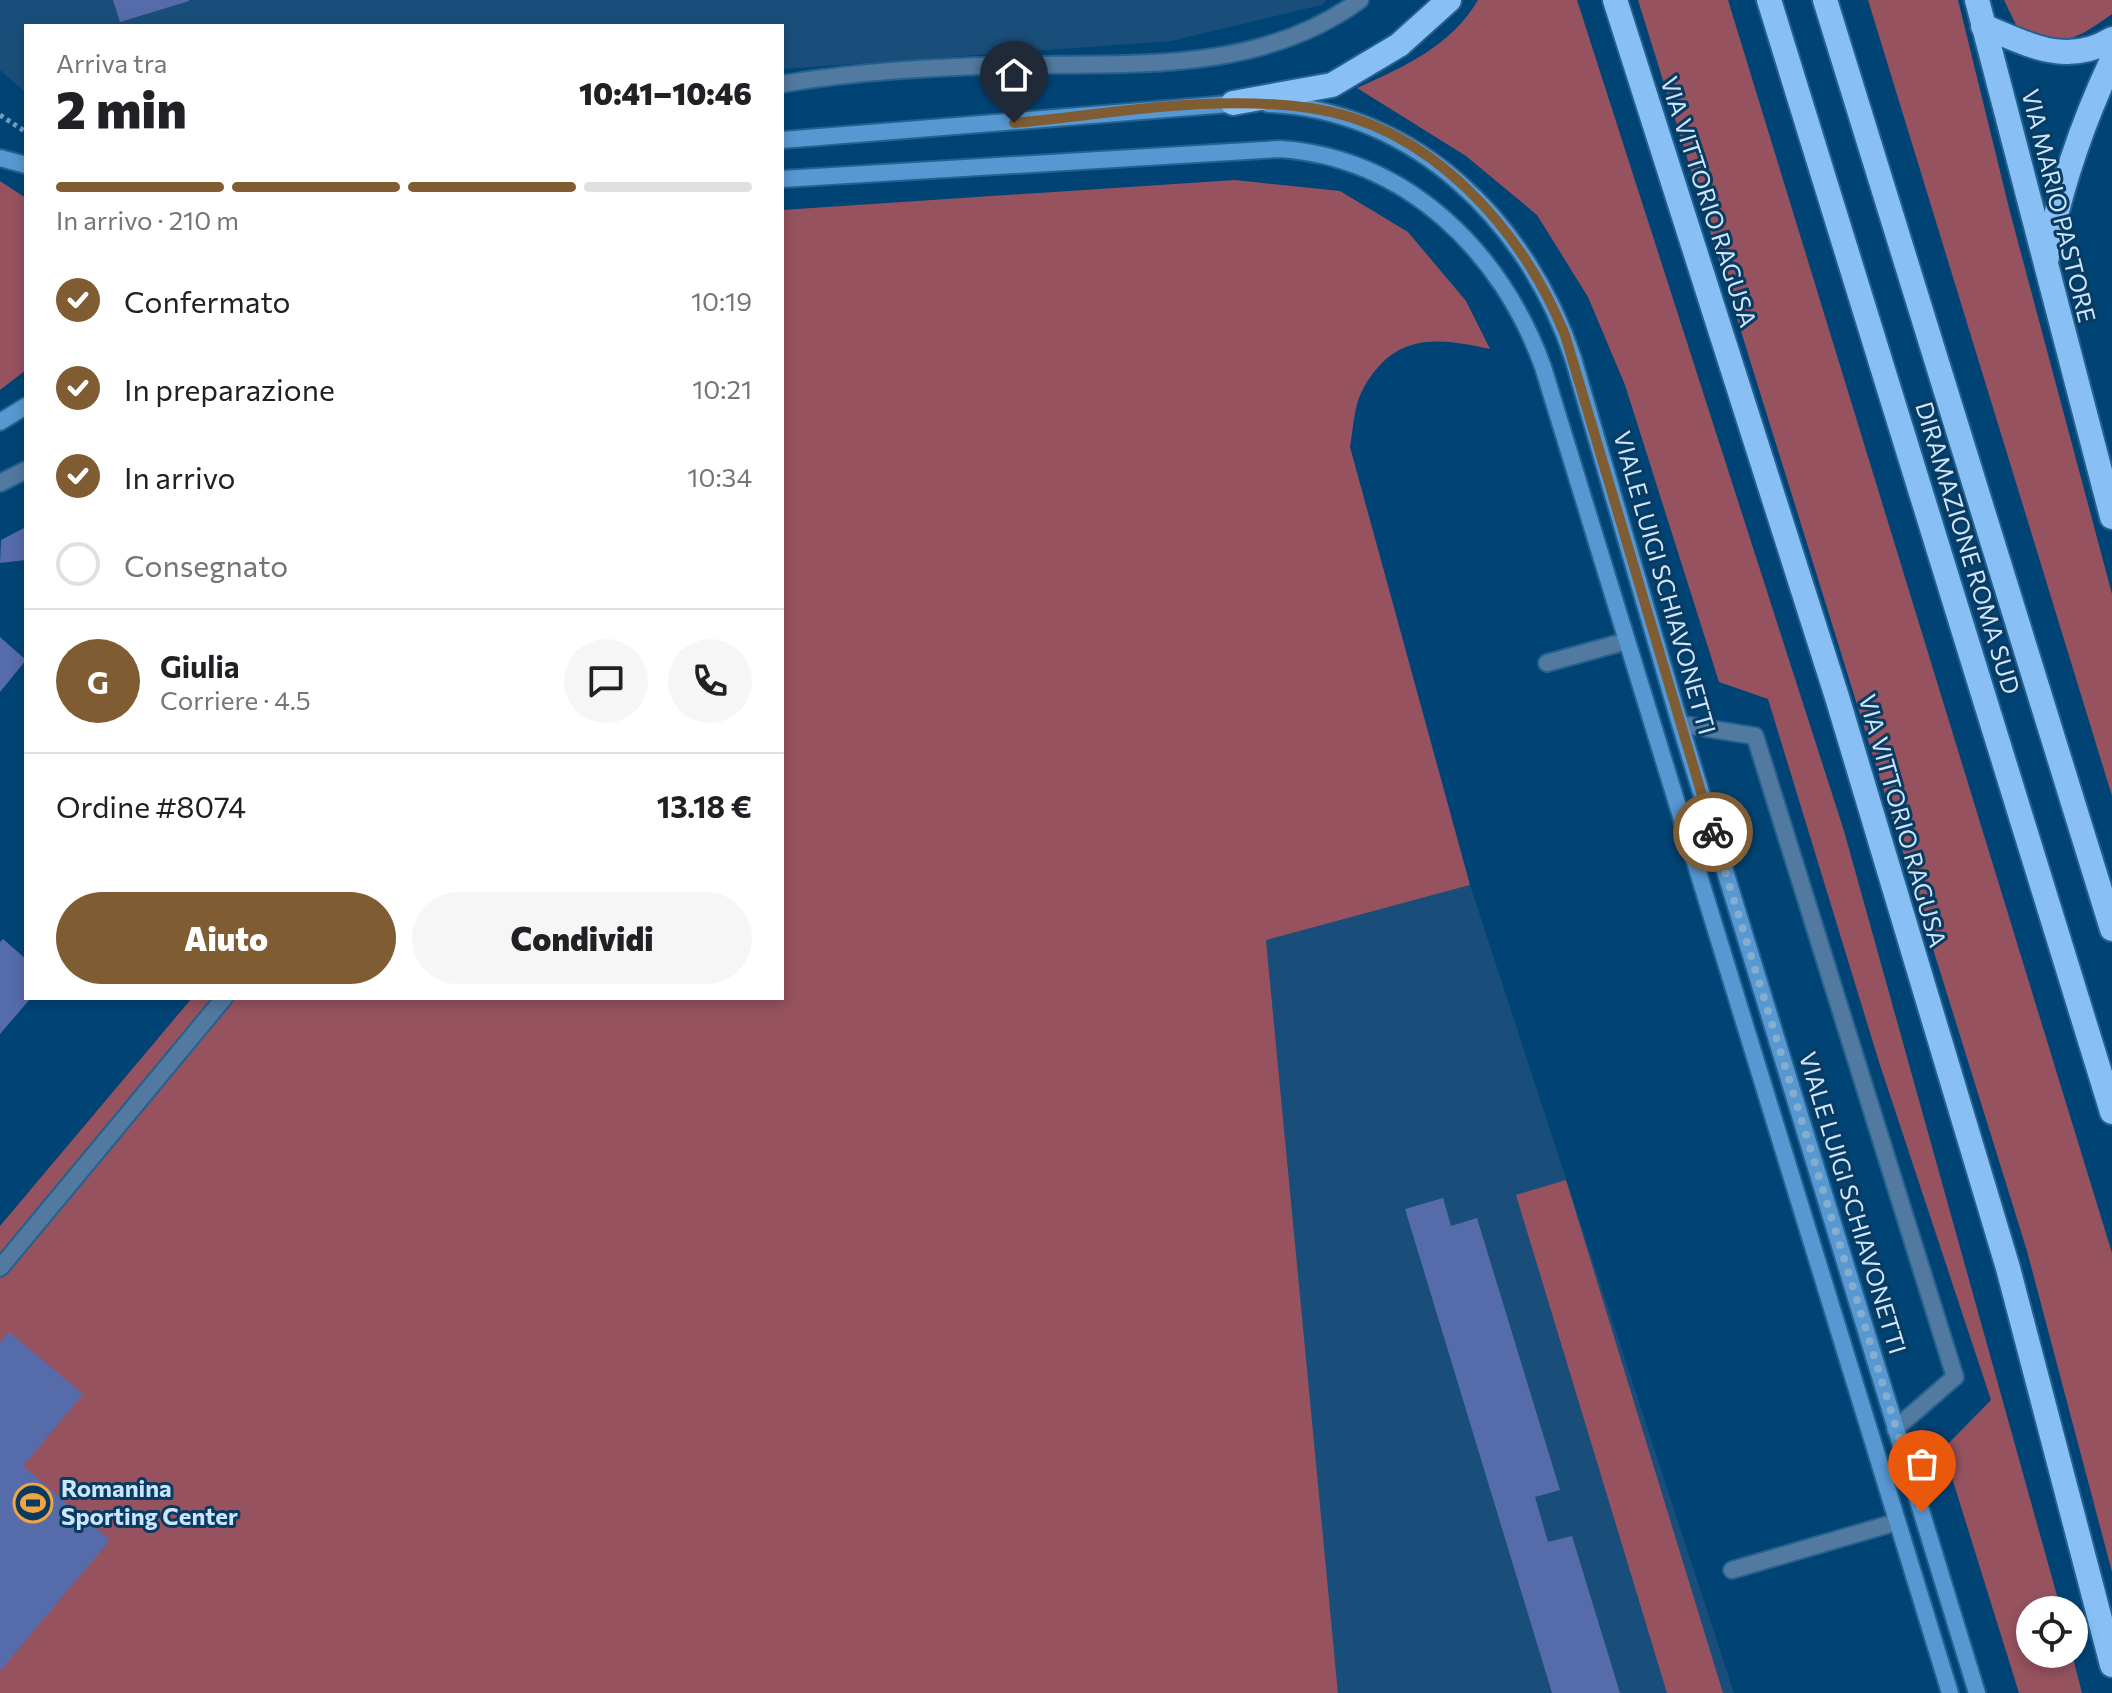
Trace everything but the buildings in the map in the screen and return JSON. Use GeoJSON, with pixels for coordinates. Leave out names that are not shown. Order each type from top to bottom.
{"type":"FeatureCollection","features":[{"type":"Feature","properties":{"kind":"highway"},"geometry":{"type":"LineString","coordinates":[[1233,103],[1332,85],[1399,45],[1449,0]]}},
{"type":"Feature","properties":{"kind":"highway","name":"VIA VITTORIO RAGUSA"},"geometry":{"type":"LineString","coordinates":[[1615,0],[1837,697],[1887,875],[1979,1170],[2112,1665]]}},
{"type":"Feature","properties":{"kind":"highway","name":"DIRAMAZIONE ROMA SUD"},"geometry":{"type":"LineString","coordinates":[[1769,0],[2112,1112]]}},
{"type":"Feature","properties":{"kind":"highway","name":"DIRAMAZIONE ROMA SUD"},"geometry":{"type":"LineString","coordinates":[[1825,0],[2112,929]]}},
{"type":"Feature","properties":{"kind":"highway","name":"VIA MARIO PASTORE"},"geometry":{"type":"LineString","coordinates":[[1977,0],[2112,517]]}},
{"type":"Feature","properties":{"kind":"highway"},"geometry":{"type":"LineString","coordinates":[[1983,26],[2039,50],[2066,55],[2099,47],[2112,39]]}},
{"type":"Feature","properties":{"kind":"highway"},"geometry":{"type":"LineString","coordinates":[[2045,268],[2077,137],[2112,60]]}},
{"type":"Feature","properties":{"kind":"street"},"geometry":{"type":"LineString","coordinates":[[784,84],[927,68],[1214,58],[1269,47],[1308,31],[1360,0]]}},
{"type":"Feature","properties":{"kind":"street","name":"VIALE LUIGI SCHIAVONETTI"},"geometry":{"type":"LineString","coordinates":[[784,140],[1233,103],[1314,108],[1364,122],[1449,173],[1489,210],[1521,250],[1551,299],[1569,347],[1680,724],[1977,1693]]}},
{"type":"Feature","properties":{"kind":"street","name":"VIALE LUIGI SCHIAVONETTI"},"geometry":{"type":"LineString","coordinates":[[784,179],[1280,149],[1334,158],[1401,187],[1446,219],[1482,255],[1511,294],[1543,367],[1950,1693]]}},
{"type":"Feature","properties":{"kind":"street"},"geometry":{"type":"LineString","coordinates":[[3,159],[24,164]]}},
{"type":"Feature","properties":{"kind":"street"},"geometry":{"type":"LineString","coordinates":[[3,159],[24,170]]}},
{"type":"Feature","properties":{"kind":"street"},"geometry":{"type":"LineString","coordinates":[[0,422],[24,407]]}},
{"type":"Feature","properties":{"kind":"street"},"geometry":{"type":"LineString","coordinates":[[0,483],[24,471]]}},
{"type":"Feature","properties":{"kind":"street"},"geometry":{"type":"LineString","coordinates":[[1547,663],[1627,641]]}},
{"type":"Feature","properties":{"kind":"street"},"geometry":{"type":"LineString","coordinates":[[1680,724],[1755,736],[1955,1377],[1895,1429]]}},
{"type":"Feature","properties":{"kind":"street"},"geometry":{"type":"LineString","coordinates":[[0,1268],[222,1000]]}},
{"type":"Feature","properties":{"kind":"street"},"geometry":{"type":"LineString","coordinates":[[1732,1570],[1897,1522]]}},
{"type":"Feature","properties":{"kind":"path"},"geometry":{"type":"LineString","coordinates":[[0,115],[24,131]]}},
{"type":"Feature","properties":{"kind":"shaded area"},"geometry":{"type":"Polygon","coordinates":[[[0,0],[1327,0],[1321,5],[1171,41],[784,69],[784,24],[24,24],[24,91],[0,70],[0,0]]]}},
{"type":"Feature","properties":{"kind":"shaded area"},"geometry":{"type":"Polygon","coordinates":[[[1478,0],[1577,0],[1844,831],[2057,1596],[2016,1596],[2016,1668],[2076,1668],[2082,1693],[2019,1693],[1943,1449],[1991,1400],[1879,1062],[1768,699],[1719,682],[1625,385],[1588,297],[1537,215],[1466,156],[1357,88],[1425,53],[1440,43],[1478,0]]]}},
{"type":"Feature","properties":{"kind":"shaded area"},"geometry":{"type":"Polygon","coordinates":[[[1638,0],[1728,0],[2112,1253],[2112,1572],[2027,1251],[1638,0]]]}},
{"type":"Feature","properties":{"kind":"shaded area"},"geometry":{"type":"Polygon","coordinates":[[[1868,0],[1958,0],[2010,212],[2112,594],[2112,796],[1868,0]]]}},
{"type":"Feature","properties":{"kind":"shaded area"},"geometry":{"type":"Polygon","coordinates":[[[2004,0],[2112,0],[2112,14],[2077,36],[2048,38],[2019,31],[2004,0]]]}},
{"type":"Feature","properties":{"kind":"shaded area"},"geometry":{"type":"Polygon","coordinates":[[[1235,180],[1340,191],[1408,232],[1466,301],[1490,349],[1432,342],[1401,349],[1374,372],[1362,391],[1355,411],[1350,447],[1470,885],[1266,940],[1338,1693],[0,1693],[0,1226],[190,1000],[784,1000],[784,210],[1235,180]]]}},
{"type":"Feature","properties":{"kind":"shaded area"},"geometry":{"type":"Polygon","coordinates":[[[0,181],[24,197],[24,372],[0,390],[0,181]]]}},
{"type":"Feature","properties":{"kind":"shaded area"},"geometry":{"type":"Polygon","coordinates":[[[1470,885],[1734,1693],[1338,1693],[1266,940],[1470,885]]]}},
{"type":"Feature","properties":{"kind":"shaded area"},"geometry":{"type":"Polygon","coordinates":[[[1566,1180],[1723,1693],[1667,1693],[1516,1195],[1566,1180]]]}},
{"type":"Feature","properties":{"kind":"way so far"},"geometry":{"type":"LineString","coordinates":[[1713,832],[1922,1512]]}},
{"type":"Feature","properties":{"kind":"place","name":"Romanina Sporting Center"},"geometry":{"type":"Point","coordinates":[33,1503]}},
{"type":"Feature","properties":{"kind":"route"},"geometry":{"type":"LineString","coordinates":[[1014,123],[1233,103],[1314,108],[1364,122],[1407,144],[1449,173],[1489,210],[1533,267],[1551,299],[1565,335],[1713,832]]}}]}
